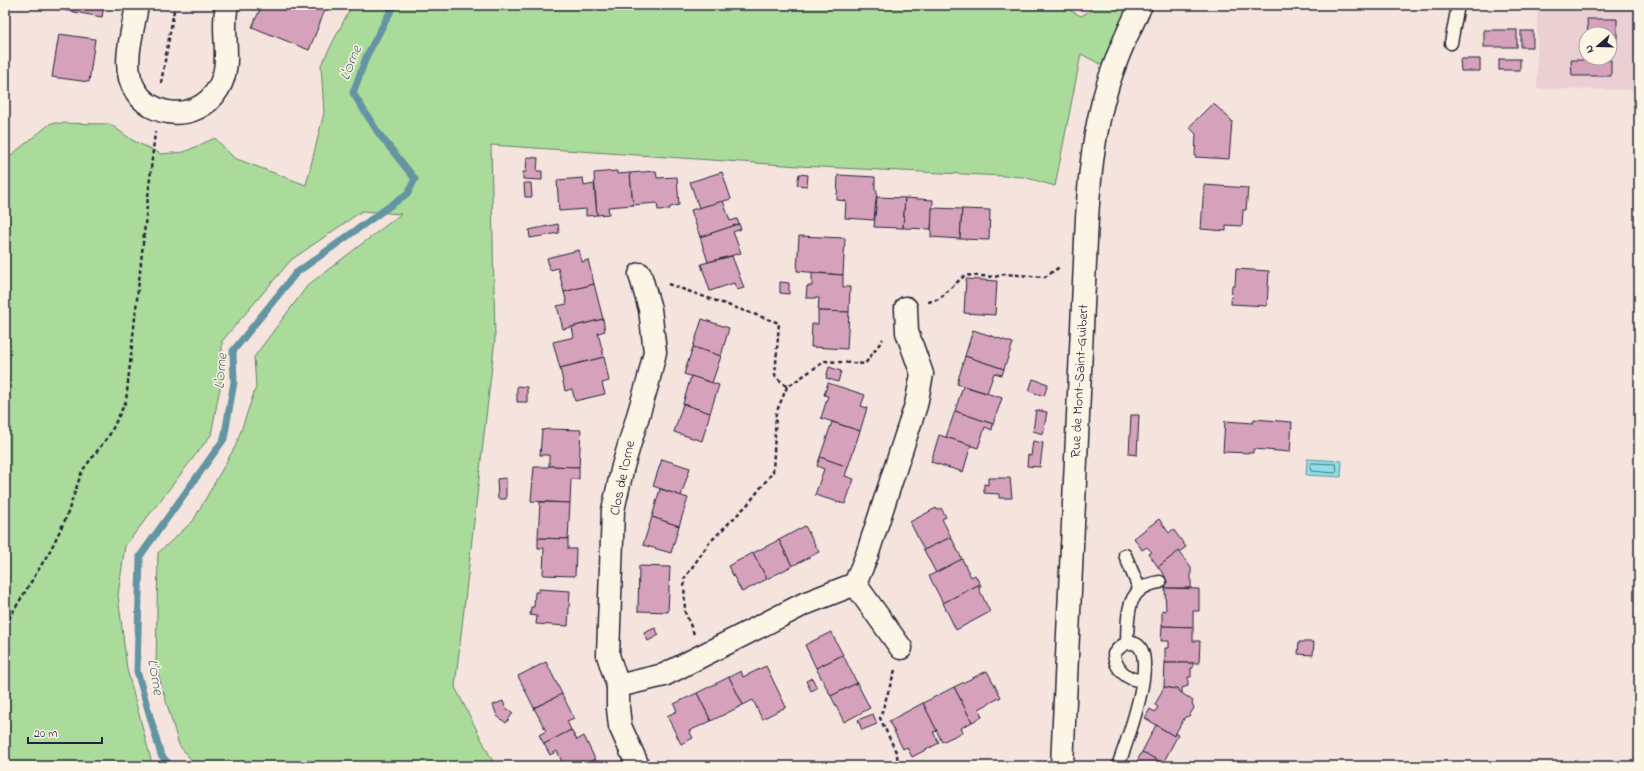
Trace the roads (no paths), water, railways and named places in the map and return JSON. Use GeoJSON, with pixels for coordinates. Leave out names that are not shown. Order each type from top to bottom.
{"type":"FeatureCollection","features":[{"type":"Feature","properties":{"kind":"street"},"geometry":{"type":"LineString","coordinates":[[138,5],[128,57],[129,76],[140,97],[149,105],[158,110],[172,113],[188,111],[204,104],[212,98],[218,90],[222,82],[226,65],[225,20],[227,5]]}},
{"type":"Feature","properties":{"kind":"street","name":"Rue de Mont-Saint-Guibert"},"geometry":{"type":"LineString","coordinates":[[1062,766],[1092,153],[1114,65],[1141,5]]}},
{"type":"Feature","properties":{"kind":"street","name":"Clos de l'Orne"},"geometry":{"type":"LineString","coordinates":[[638,766],[620,726],[618,686],[608,655],[613,510],[622,466],[648,382],[655,352],[650,309],[640,274]]}},
{"type":"Feature","properties":{"kind":"street"},"geometry":{"type":"LineString","coordinates":[[618,686],[664,675],[804,604],[855,584],[867,555],[914,411],[922,374],[907,332],[906,308]]}},
{"type":"Feature","properties":{"kind":"street"},"geometry":{"type":"LineString","coordinates":[[855,584],[901,648]]}},
{"type":"Feature","properties":{"kind":"lane"},"geometry":{"type":"LineString","coordinates":[[1451,43],[1458,5]]}},
{"type":"Feature","properties":{"kind":"lane"},"geometry":{"type":"LineString","coordinates":[[1125,555],[1139,588]]}},
{"type":"Feature","properties":{"kind":"lane"},"geometry":{"type":"LineString","coordinates":[[1127,643],[1131,598],[1139,588],[1149,583],[1160,582]]}},
{"type":"Feature","properties":{"kind":"lane"},"geometry":{"type":"LineString","coordinates":[[1118,766],[1133,726],[1140,698],[1145,661],[1142,648],[1134,643],[1122,645],[1114,654],[1114,662],[1119,669],[1135,681],[1142,680]]}},
{"type":"Feature","properties":{"kind":"water"},"geometry":{"type":"Polygon","coordinates":[[[1307,459],[1342,461],[1341,477],[1306,475],[1307,459]]]}},
{"type":"Feature","properties":{"kind":"waterway","name":"L'Orne"},"geometry":{"type":"LineString","coordinates":[[171,766],[161,755],[137,671],[140,556],[224,439],[234,382],[233,351],[296,273],[408,193],[415,179],[379,134],[353,93],[367,55],[394,5]]}}]}
